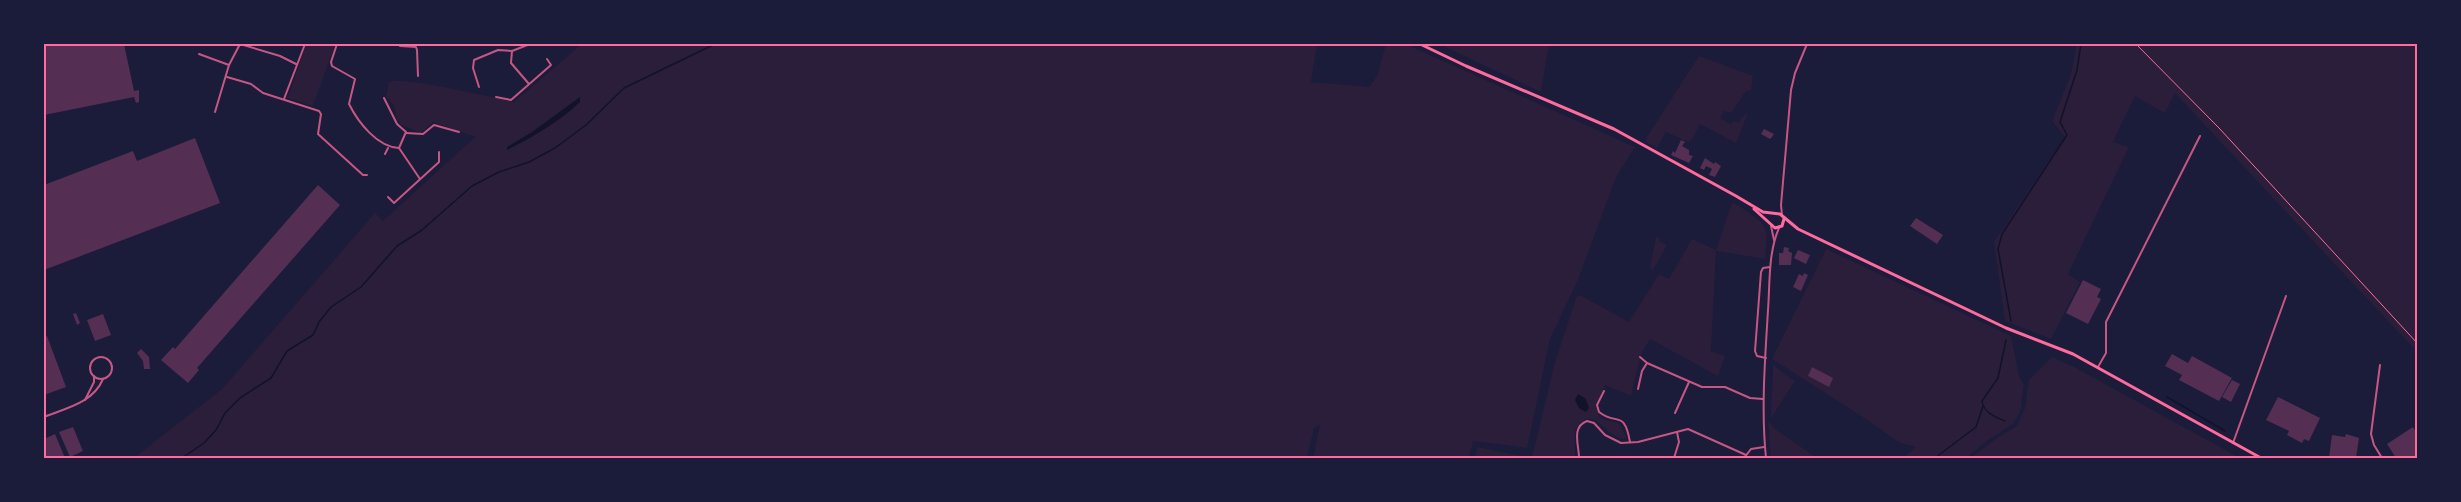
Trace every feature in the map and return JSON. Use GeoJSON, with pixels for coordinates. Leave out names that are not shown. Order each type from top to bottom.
{"type":"FeatureCollection","features":[{"type":"Feature","properties":{"kind":"main road"},"geometry":{"type":"LineString","coordinates":[[1420,44],[1486,75],[1614,129],[1736,196],[1770,224],[1780,228],[1794,227]]}},
{"type":"Feature","properties":{"kind":"main road"},"geometry":{"type":"LineString","coordinates":[[1753,208],[1783,217],[1794,227],[2006,328],[2062,349],[2261,459]]}},
{"type":"Feature","properties":{"kind":"main road"},"geometry":{"type":"LineString","coordinates":[[1770,224],[1769,218],[1774,213]]}},
{"type":"Feature","properties":{"kind":"main road"},"geometry":{"type":"LineString","coordinates":[[1780,228],[1783,217]]}},
{"type":"Feature","properties":{"kind":"street"},"geometry":{"type":"LineString","coordinates":[[216,112],[229,65],[240,44],[280,56],[296,64]]}},
{"type":"Feature","properties":{"kind":"street"},"geometry":{"type":"LineString","coordinates":[[284,99],[305,44]]}},
{"type":"Feature","properties":{"kind":"street"},"geometry":{"type":"LineString","coordinates":[[337,44],[331,62],[332,66],[353,77],[355,81],[349,104],[357,120],[388,148],[399,148]]}},
{"type":"Feature","properties":{"kind":"street"},"geometry":{"type":"LineString","coordinates":[[400,44],[400,46],[416,47],[418,76]]}},
{"type":"Feature","properties":{"kind":"street"},"geometry":{"type":"LineString","coordinates":[[479,87],[473,68],[474,60],[498,51],[512,51],[530,44]]}},
{"type":"Feature","properties":{"kind":"street"},"geometry":{"type":"LineString","coordinates":[[1783,217],[1781,205],[1792,82],[1807,44]]}},
{"type":"Feature","properties":{"kind":"street"},"geometry":{"type":"LineString","coordinates":[[512,51],[511,63],[529,84]]}},
{"type":"Feature","properties":{"kind":"street"},"geometry":{"type":"LineString","coordinates":[[199,54],[229,65]]}},
{"type":"Feature","properties":{"kind":"street"},"geometry":{"type":"LineString","coordinates":[[496,98],[512,100],[551,65],[547,59]]}},
{"type":"Feature","properties":{"kind":"street"},"geometry":{"type":"LineString","coordinates":[[227,77],[251,84],[263,93],[319,111],[321,114],[318,134],[363,175],[367,175]]}},
{"type":"Feature","properties":{"kind":"street"},"geometry":{"type":"LineString","coordinates":[[384,98],[397,124],[406,132],[423,134],[434,125],[459,132]]}},
{"type":"Feature","properties":{"kind":"street"},"geometry":{"type":"LineString","coordinates":[[399,148],[406,132]]}},
{"type":"Feature","properties":{"kind":"street"},"geometry":{"type":"LineString","coordinates":[[2098,367],[2106,353],[2106,322],[2200,136]]}},
{"type":"Feature","properties":{"kind":"street"},"geometry":{"type":"LineString","coordinates":[[385,154],[388,148]]}},
{"type":"Feature","properties":{"kind":"street"},"geometry":{"type":"LineString","coordinates":[[399,148],[420,179]]}},
{"type":"Feature","properties":{"kind":"street"},"geometry":{"type":"LineString","coordinates":[[388,197],[394,203],[440,162],[439,152]]}},
{"type":"Feature","properties":{"kind":"street"},"geometry":{"type":"LineString","coordinates":[[1774,213],[1781,205]]}},
{"type":"Feature","properties":{"kind":"street"},"geometry":{"type":"LineString","coordinates":[[1770,224],[1774,240]]}},
{"type":"Feature","properties":{"kind":"street"},"geometry":{"type":"LineString","coordinates":[[1766,459],[1763,399],[1771,267],[1774,240],[1780,228]]}},
{"type":"Feature","properties":{"kind":"street"},"geometry":{"type":"LineString","coordinates":[[1766,358],[1757,356],[1755,351],[1761,270],[1771,267]]}},
{"type":"Feature","properties":{"kind":"street"},"geometry":{"type":"LineString","coordinates":[[2233,443],[2286,296]]}},
{"type":"Feature","properties":{"kind":"street"},"geometry":{"type":"LineString","coordinates":[[1640,357],[1647,363],[1702,387],[1722,387],[1750,398],[1763,399]]}},
{"type":"Feature","properties":{"kind":"street"},"geometry":{"type":"LineString","coordinates":[[44,417],[85,400],[99,390],[103,379],[109,376],[112,370],[111,362],[105,358],[98,358],[92,362],[94,382],[85,400]]}},
{"type":"Feature","properties":{"kind":"street"},"geometry":{"type":"LineString","coordinates":[[1638,389],[1641,371],[1647,363]]}},
{"type":"Feature","properties":{"kind":"street"},"geometry":{"type":"LineString","coordinates":[[2380,365],[2371,434],[2382,459]]}},
{"type":"Feature","properties":{"kind":"street"},"geometry":{"type":"LineString","coordinates":[[94,376],[103,379]]}},
{"type":"Feature","properties":{"kind":"street"},"geometry":{"type":"LineString","coordinates":[[1675,413],[1689,381]]}},
{"type":"Feature","properties":{"kind":"street"},"geometry":{"type":"LineString","coordinates":[[1604,390],[1598,410],[1604,416],[1617,418],[1623,422],[1630,444]]}},
{"type":"Feature","properties":{"kind":"street"},"geometry":{"type":"LineString","coordinates":[[1579,459],[1577,432],[1580,425],[1585,422],[1593,423],[1613,440],[1630,444],[1677,431],[1695,430],[1745,457],[1752,449],[1764,447]]}},
{"type":"Feature","properties":{"kind":"street"},"geometry":{"type":"LineString","coordinates":[[1674,459],[1679,442],[1677,431]]}},
{"type":"Feature","properties":{"kind":"path"},"geometry":{"type":"LineString","coordinates":[[2136,44],[2219,128],[2418,344]]}},
{"type":"Feature","properties":{"kind":"shaded area"},"geometry":{"type":"Polygon","coordinates":[[[306,44],[335,44],[313,106],[288,98],[306,44]]]}},
{"type":"Feature","properties":{"kind":"shaded area"},"geometry":{"type":"Polygon","coordinates":[[[582,44],[1317,44],[1311,82],[1369,87],[1377,76],[1386,44],[1405,44],[1635,147],[1616,177],[1578,280],[1550,339],[1527,448],[1473,441],[1469,458],[1313,458],[1320,425],[1314,428],[1307,458],[134,458],[222,389],[375,213],[383,221],[475,137],[433,122],[421,133],[402,125],[397,120],[394,106],[386,96],[389,82],[429,84],[514,102],[582,44]]]}},
{"type":"Feature","properties":{"kind":"shaded area"},"geometry":{"type":"Polygon","coordinates":[[[1439,44],[1549,44],[1541,92],[1439,44]]]}},
{"type":"Feature","properties":{"kind":"shaded area"},"geometry":{"type":"Polygon","coordinates":[[[2077,44],[2417,44],[2417,352],[2175,93],[2165,113],[2135,96],[2113,142],[2129,147],[2068,274],[2080,282],[2051,339],[2005,321],[1994,242],[2065,137],[2052,121],[2071,74],[2077,44]]]}},
{"type":"Feature","properties":{"kind":"shaded area"},"geometry":{"type":"Polygon","coordinates":[[[1699,56],[1753,76],[1751,90],[1745,92],[1731,113],[1724,111],[1720,118],[1731,124],[1734,121],[1739,123],[1748,113],[1736,143],[1700,124],[1692,140],[1688,142],[1666,132],[1657,148],[1646,142],[1647,137],[1699,56]]]}},
{"type":"Feature","properties":{"kind":"shaded area"},"geometry":{"type":"Polygon","coordinates":[[[580,97],[580,102],[555,123],[507,150],[507,147],[580,97]]]}},
{"type":"Feature","properties":{"kind":"shaded area"},"geometry":{"type":"Polygon","coordinates":[[[1732,203],[1756,218],[1764,227],[1766,232],[1765,259],[1716,251],[1711,351],[1725,356],[1718,376],[1650,339],[1641,354],[1631,396],[1605,385],[1596,405],[1600,418],[1618,423],[1627,438],[1618,437],[1595,420],[1588,419],[1582,422],[1575,431],[1575,458],[1532,458],[1555,362],[1576,298],[1580,295],[1629,322],[1659,274],[1669,279],[1692,239],[1716,250],[1732,203]]]}},
{"type":"Feature","properties":{"kind":"shaded area"},"geometry":{"type":"Polygon","coordinates":[[[1656,236],[1660,238],[1659,241],[1667,245],[1653,270],[1650,268],[1656,236]]]}},
{"type":"Feature","properties":{"kind":"shaded area"},"geometry":{"type":"Polygon","coordinates":[[[1826,249],[2011,336],[2019,376],[2024,385],[2020,412],[2013,424],[1985,442],[1967,458],[1903,458],[1916,447],[1898,442],[1772,359],[1826,249]]]}},
{"type":"Feature","properties":{"kind":"shaded area"},"geometry":{"type":"Polygon","coordinates":[[[2052,357],[2240,458],[1971,458],[1998,437],[2017,426],[2025,408],[2029,380],[2052,357]]]}},
{"type":"Feature","properties":{"kind":"shaded area"},"geometry":{"type":"Polygon","coordinates":[[[1773,365],[1795,381],[1771,418],[1773,365]]]}},
{"type":"Feature","properties":{"kind":"shaded area"},"geometry":{"type":"Polygon","coordinates":[[[1578,394],[1586,399],[1589,408],[1586,412],[1579,408],[1575,400],[1578,394]]]}},
{"type":"Feature","properties":{"kind":"shaded area"},"geometry":{"type":"Polygon","coordinates":[[[1768,421],[1776,430],[1817,458],[1771,458],[1768,421]]]}},
{"type":"Feature","properties":{"kind":"shaded area"},"geometry":{"type":"Polygon","coordinates":[[[1478,447],[1531,458],[1474,458],[1478,447]]]}},
{"type":"Feature","properties":{"kind":"building"},"geometry":{"type":"Polygon","coordinates":[[[44,44],[124,44],[134,91],[139,90],[139,102],[136,103],[134,97],[44,115],[44,44]]]}},
{"type":"Feature","properties":{"kind":"building"},"geometry":{"type":"Polygon","coordinates":[[[1764,129],[1774,134],[1770,139],[1761,134],[1764,129]]]}},
{"type":"Feature","properties":{"kind":"building"},"geometry":{"type":"Polygon","coordinates":[[[195,138],[220,203],[44,270],[44,185],[133,151],[137,161],[195,138]]]}},
{"type":"Feature","properties":{"kind":"building"},"geometry":{"type":"Polygon","coordinates":[[[1681,140],[1685,142],[1682,146],[1689,150],[1689,155],[1693,156],[1689,163],[1671,155],[1673,151],[1675,153],[1681,140]]]}},
{"type":"Feature","properties":{"kind":"building"},"geometry":{"type":"Polygon","coordinates":[[[1705,158],[1721,166],[1715,177],[1709,175],[1712,169],[1706,166],[1704,170],[1700,168],[1705,158]]]}},
{"type":"Feature","properties":{"kind":"building"},"geometry":{"type":"Polygon","coordinates":[[[318,185],[340,205],[197,368],[199,370],[188,383],[161,360],[173,347],[175,349],[318,185]]]}},
{"type":"Feature","properties":{"kind":"building"},"geometry":{"type":"Polygon","coordinates":[[[1916,218],[1943,235],[1937,244],[1910,226],[1916,218]]]}},
{"type":"Feature","properties":{"kind":"building"},"geometry":{"type":"Polygon","coordinates":[[[1784,247],[1789,248],[1788,251],[1792,253],[1791,265],[1779,265],[1779,253],[1783,253],[1784,247]]]}},
{"type":"Feature","properties":{"kind":"building"},"geometry":{"type":"Polygon","coordinates":[[[1798,250],[1810,255],[1806,264],[1794,258],[1798,250]]]}},
{"type":"Feature","properties":{"kind":"building"},"geometry":{"type":"Polygon","coordinates":[[[1804,273],[1808,275],[1801,291],[1793,287],[1799,274],[1803,276],[1804,273]]]}},
{"type":"Feature","properties":{"kind":"building"},"geometry":{"type":"Polygon","coordinates":[[[2083,280],[2101,289],[2097,297],[2101,299],[2088,324],[2066,313],[2083,280]]]}},
{"type":"Feature","properties":{"kind":"building"},"geometry":{"type":"Polygon","coordinates":[[[76,313],[80,323],[77,325],[73,314],[76,313]]]}},
{"type":"Feature","properties":{"kind":"building"},"geometry":{"type":"Polygon","coordinates":[[[103,314],[111,335],[95,341],[87,320],[103,314]]]}},
{"type":"Feature","properties":{"kind":"building"},"geometry":{"type":"Polygon","coordinates":[[[47,336],[66,387],[44,395],[44,337],[47,336]]]}},
{"type":"Feature","properties":{"kind":"building"},"geometry":{"type":"Polygon","coordinates":[[[141,349],[149,357],[150,369],[144,369],[143,361],[137,353],[141,349]]]}},
{"type":"Feature","properties":{"kind":"building"},"geometry":{"type":"Polygon","coordinates":[[[2172,354],[2188,363],[2192,356],[2232,378],[2219,401],[2179,380],[2182,375],[2165,366],[2172,354]]]}},
{"type":"Feature","properties":{"kind":"building"},"geometry":{"type":"Polygon","coordinates":[[[1812,367],[1833,378],[1829,387],[1808,376],[1812,367]]]}},
{"type":"Feature","properties":{"kind":"building"},"geometry":{"type":"Polygon","coordinates":[[[2232,380],[2240,384],[2231,402],[2222,397],[2232,380]]]}},
{"type":"Feature","properties":{"kind":"building"},"geometry":{"type":"Polygon","coordinates":[[[2278,397],[2320,418],[2309,441],[2304,439],[2302,443],[2287,435],[2289,431],[2266,420],[2278,397]]]}},
{"type":"Feature","properties":{"kind":"building"},"geometry":{"type":"Polygon","coordinates":[[[73,427],[83,451],[70,457],[59,432],[73,427]]]}},
{"type":"Feature","properties":{"kind":"building"},"geometry":{"type":"Polygon","coordinates":[[[2413,427],[2418,435],[2418,458],[2396,458],[2387,444],[2413,427]]]}},
{"type":"Feature","properties":{"kind":"building"},"geometry":{"type":"Polygon","coordinates":[[[55,434],[65,458],[44,458],[44,439],[55,434]]]}},
{"type":"Feature","properties":{"kind":"building"},"geometry":{"type":"Polygon","coordinates":[[[2346,434],[2359,438],[2356,458],[2329,458],[2332,435],[2345,437],[2346,434]]]}},
{"type":"Feature","properties":{"kind":"waterway"},"geometry":{"type":"LineString","coordinates":[[182,458],[204,443],[216,430],[225,413],[240,398],[271,378],[287,351],[313,335],[319,322],[331,307],[361,287],[397,246],[422,230],[472,186],[499,172],[529,162],[555,148],[586,125],[624,88],[715,44]]}},
{"type":"Feature","properties":{"kind":"waterway"},"geometry":{"type":"LineString","coordinates":[[2011,321],[1998,249],[2002,234],[2067,135],[2060,122],[2077,70],[2081,44]]}},
{"type":"Feature","properties":{"kind":"waterway"},"geometry":{"type":"LineString","coordinates":[[2005,421],[1988,412],[1982,401],[1998,378],[2006,340]]}},
{"type":"Feature","properties":{"kind":"waterway"},"geometry":{"type":"LineString","coordinates":[[2167,397],[2225,431]]}},
{"type":"Feature","properties":{"kind":"waterway"},"geometry":{"type":"LineString","coordinates":[[1935,458],[1976,427],[1983,406]]}}]}
